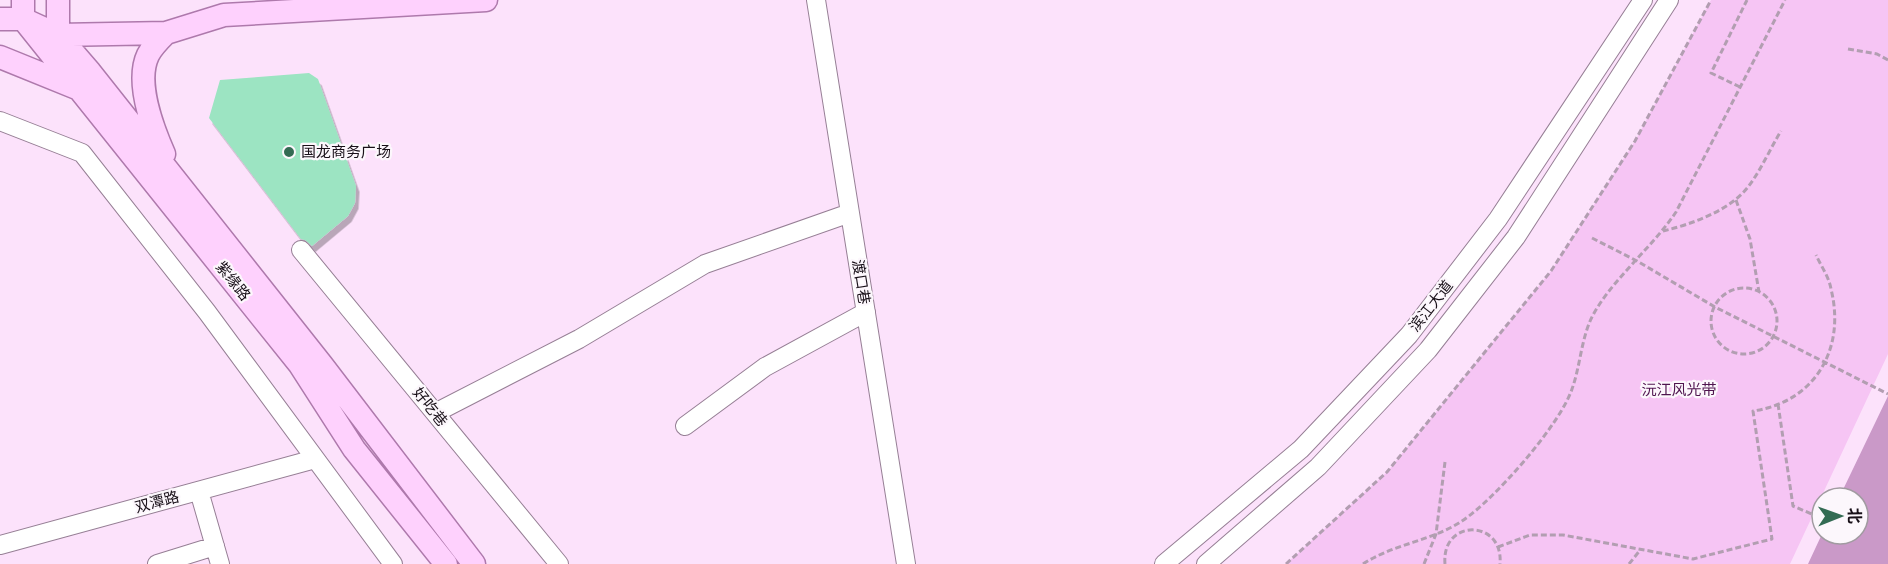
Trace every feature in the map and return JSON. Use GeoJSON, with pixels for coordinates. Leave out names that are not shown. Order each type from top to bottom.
{"type":"FeatureCollection","features":[{"type":"Feature","properties":{"kind":"main road"},"geometry":{"type":"LineString","coordinates":[[58,35],[58,0],[63,0]]}},
{"type":"Feature","properties":{"kind":"main road"},"geometry":{"type":"LineString","coordinates":[[0,19],[23,9],[58,35],[166,33],[224,15],[486,0]]}},
{"type":"Feature","properties":{"kind":"main road","name":"紫缘路"},"geometry":{"type":"LineString","coordinates":[[23,9],[81,90],[300,365],[354,449],[446,564]]}},
{"type":"Feature","properties":{"kind":"main road"},"geometry":{"type":"LineString","coordinates":[[166,33],[148,54],[144,71],[146,103],[156,136],[176,180]]}},
{"type":"Feature","properties":{"kind":"main road","name":"紫缘路"},"geometry":{"type":"LineString","coordinates":[[58,35],[90,72],[322,365],[474,564]]}},
{"type":"Feature","properties":{"kind":"main road"},"geometry":{"type":"LineString","coordinates":[[0,57],[81,90]]}},
{"type":"Feature","properties":{"kind":"street","name":"渡口巷"},"geometry":{"type":"LineString","coordinates":[[816,0],[906,564]]}},
{"type":"Feature","properties":{"kind":"street","name":"滨江大道"},"geometry":{"type":"LineString","coordinates":[[1164,564],[1301,449],[1409,335],[1497,219],[1643,0]]}},
{"type":"Feature","properties":{"kind":"street","name":"滨江大道"},"geometry":{"type":"LineString","coordinates":[[1206,564],[1318,467],[1428,350],[1516,237],[1669,0]]}},
{"type":"Feature","properties":{"kind":"street"},"geometry":{"type":"LineString","coordinates":[[0,121],[82,153],[207,312],[393,564]]}},
{"type":"Feature","properties":{"kind":"street"},"geometry":{"type":"LineString","coordinates":[[435,413],[579,339],[705,264],[850,213]]}},
{"type":"Feature","properties":{"kind":"street","name":"好吃巷"},"geometry":{"type":"LineString","coordinates":[[301,250],[559,564]]}},
{"type":"Feature","properties":{"kind":"street"},"geometry":{"type":"LineString","coordinates":[[686,426],[765,367],[866,312]]}},
{"type":"Feature","properties":{"kind":"street","name":"双潭路"},"geometry":{"type":"LineString","coordinates":[[0,546],[315,459]]}},
{"type":"Feature","properties":{"kind":"street"},"geometry":{"type":"LineString","coordinates":[[199,491],[220,564]]}},
{"type":"Feature","properties":{"kind":"street"},"geometry":{"type":"LineString","coordinates":[[157,564],[215,546]]}},
{"type":"Feature","properties":{"kind":"path"},"geometry":{"type":"LineString","coordinates":[[1286,564],[1387,472],[1551,271],[1635,141],[1711,0]]}},
{"type":"Feature","properties":{"kind":"path"},"geometry":{"type":"LineString","coordinates":[[1740,87],[1711,73],[1747,0]]}},
{"type":"Feature","properties":{"kind":"path"},"geometry":{"type":"LineString","coordinates":[[1363,564],[1374,556],[1424,540],[1462,521],[1494,493],[1544,438],[1572,391],[1591,320],[1605,297],[1663,231],[1676,212],[1785,0]]}},
{"type":"Feature","properties":{"kind":"path"},"geometry":{"type":"LineString","coordinates":[[1848,49],[1877,54],[1888,60]]}},
{"type":"Feature","properties":{"kind":"path"},"geometry":{"type":"LineString","coordinates":[[1663,231],[1684,226],[1736,200],[1748,186],[1781,130]]}},
{"type":"Feature","properties":{"kind":"path"},"geometry":{"type":"LineString","coordinates":[[1736,200],[1750,239],[1759,292]]}},
{"type":"Feature","properties":{"kind":"path"},"geometry":{"type":"LineString","coordinates":[[1592,238],[1637,261],[1715,307],[1888,394]]}},
{"type":"Feature","properties":{"kind":"path"},"geometry":{"type":"LineString","coordinates":[[1498,546],[1530,535],[1563,535],[1693,559],[1772,539],[1753,411],[1789,400],[1810,386],[1825,363],[1834,341],[1836,310],[1831,286],[1816,255]]}},
{"type":"Feature","properties":{"kind":"path"},"geometry":{"type":"LineString","coordinates":[[1743,288],[1759,292],[1772,302],[1776,312],[1777,323],[1770,343],[1761,351],[1751,354],[1740,355],[1729,351],[1720,345],[1714,336],[1711,314],[1723,296],[1732,290],[1743,288]]}},
{"type":"Feature","properties":{"kind":"path"},"geometry":{"type":"LineString","coordinates":[[1778,404],[1793,506],[1810,513]]}},
{"type":"Feature","properties":{"kind":"path"},"geometry":{"type":"LineString","coordinates":[[1425,564],[1436,534],[1446,462]]}},
{"type":"Feature","properties":{"kind":"path"},"geometry":{"type":"LineString","coordinates":[[1445,529],[1452,537]]}},
{"type":"Feature","properties":{"kind":"path"},"geometry":{"type":"LineString","coordinates":[[1445,564],[1444,554],[1452,537],[1460,532],[1478,530],[1486,533],[1498,546],[1500,564]]}},
{"type":"Feature","properties":{"kind":"path"},"geometry":{"type":"LineString","coordinates":[[1629,564],[1641,549]]}},
{"type":"Feature","properties":{"kind":"green space","name":"沅江风光带"},"geometry":{"type":"Polygon","coordinates":[[[1711,0],[1888,0],[1888,354],[1826,486],[1810,486],[1810,521],[1790,564],[1286,564],[1387,472],[1551,271],[1635,141],[1711,0]]]}},
{"type":"Feature","properties":{"kind":"shaded area"},"geometry":{"type":"Polygon","coordinates":[[[1888,396],[1888,564],[1808,564],[1816,546],[1870,546],[1870,486],[1845,486],[1888,396]]]}},
{"type":"Feature","properties":{"kind":"building","name":"国龙商务广场"},"geometry":{"type":"Polygon","coordinates":[[[309,73],[318,79],[356,186],[355,203],[348,216],[312,246],[301,239],[209,118],[220,80],[309,73]]]}},
{"type":"Feature","properties":{"kind":"place","name":"国龙商务广场"},"geometry":{"type":"Point","coordinates":[289,152]}}]}
